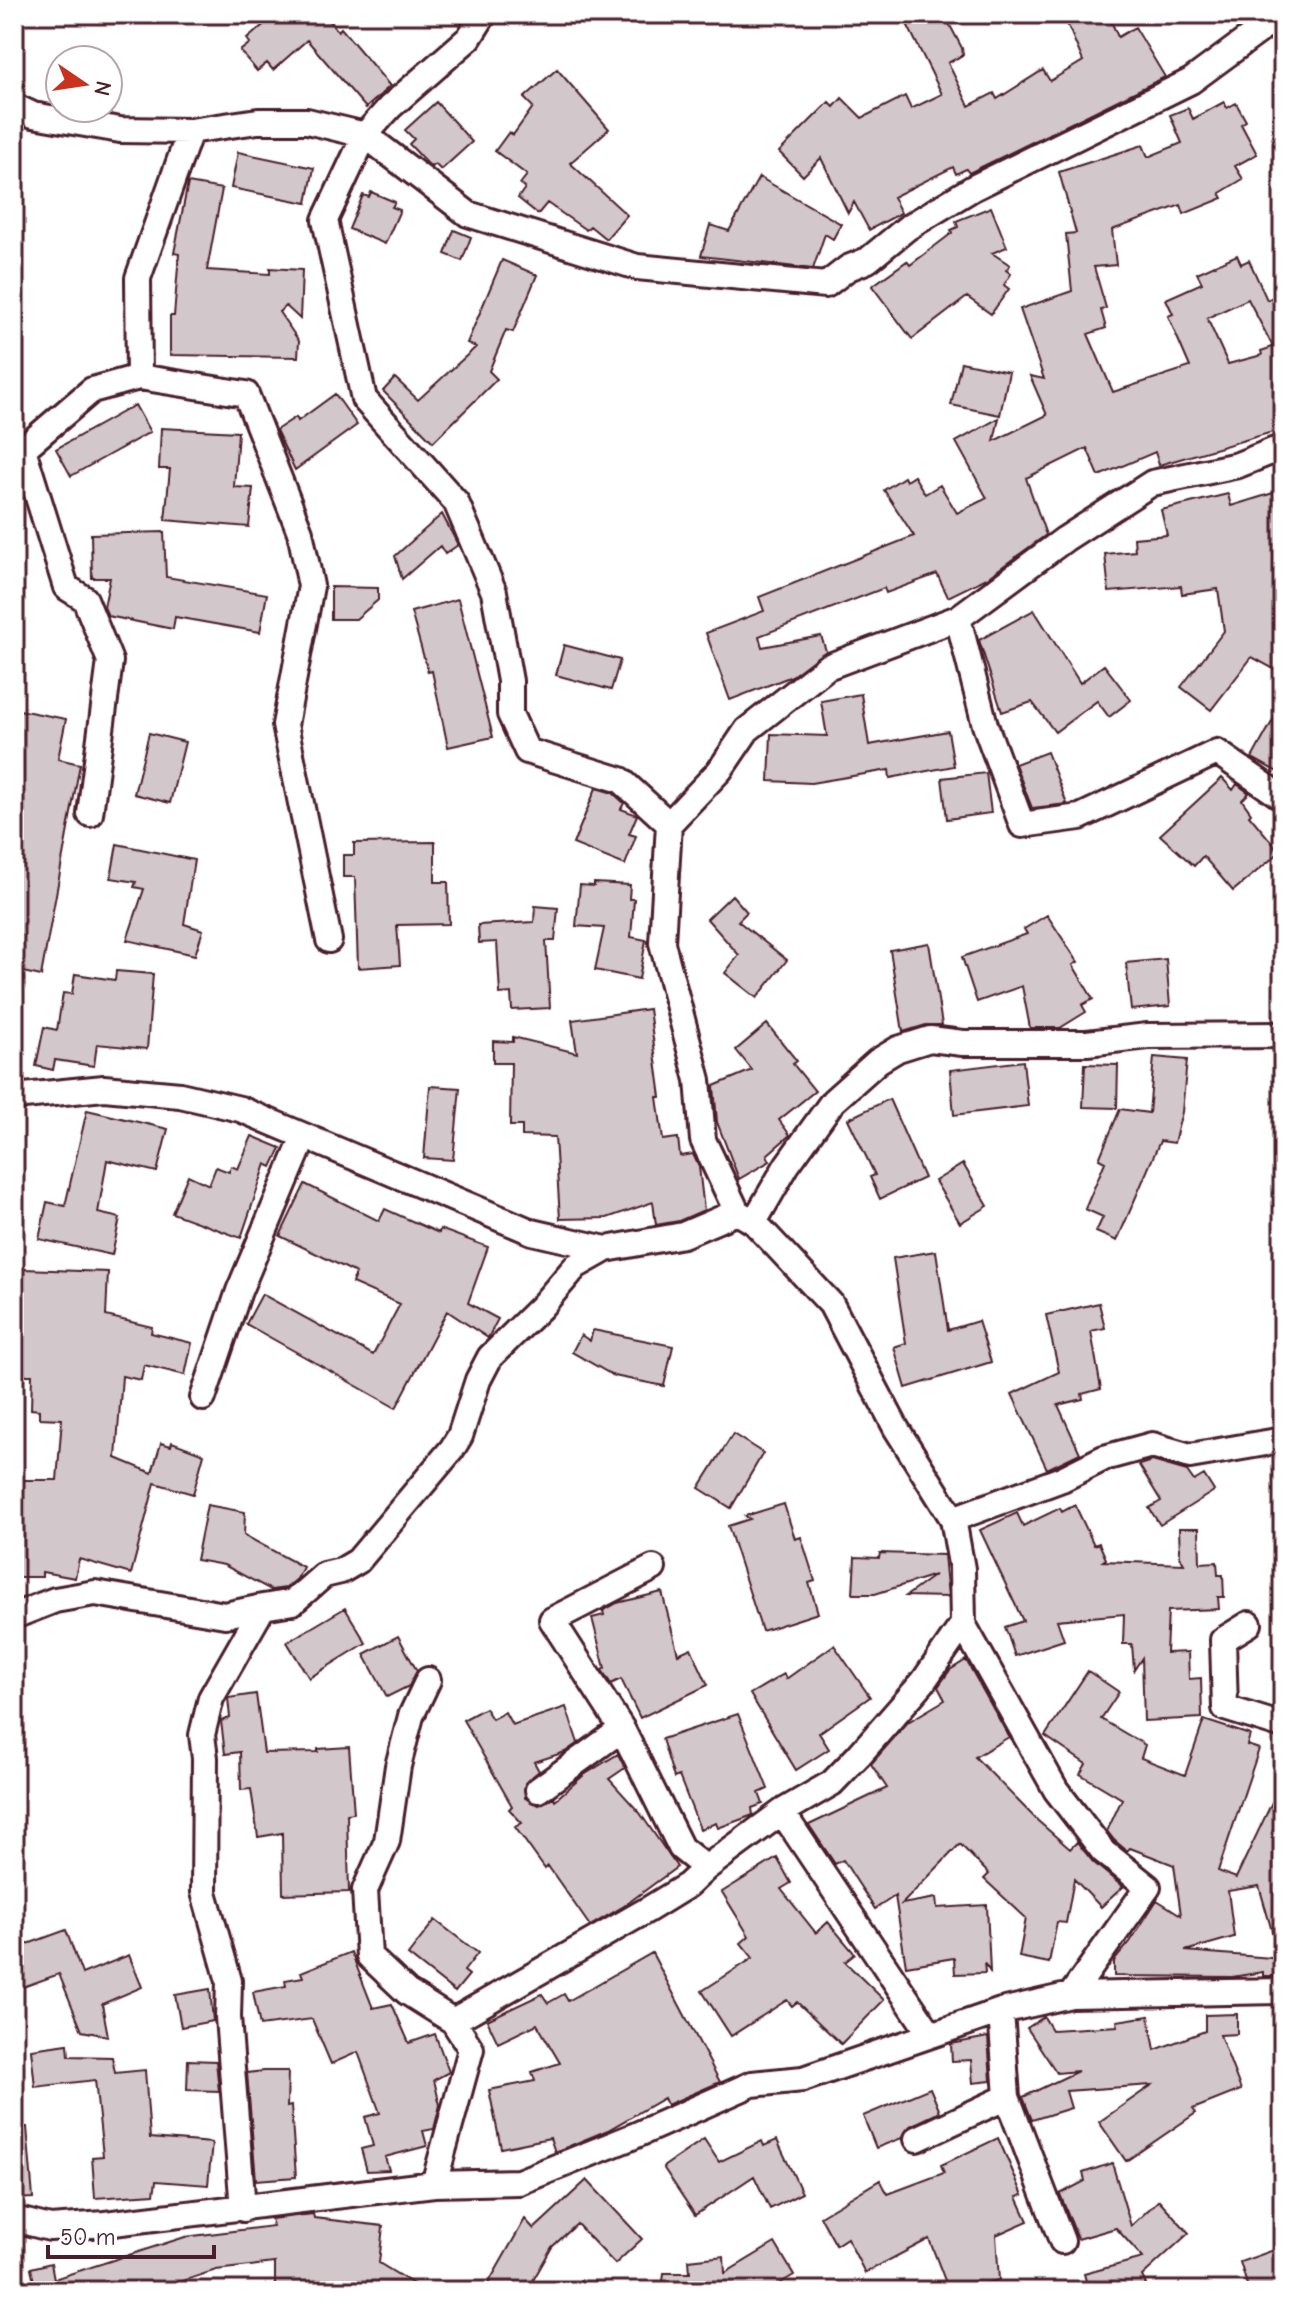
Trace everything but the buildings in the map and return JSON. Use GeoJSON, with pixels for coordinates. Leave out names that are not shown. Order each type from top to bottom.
{"type":"FeatureCollection","features":[{"type":"Feature","properties":{"kind":"street"},"geometry":{"type":"LineString","coordinates":[[484,14],[469,38],[390,107],[365,135],[325,220],[364,399],[456,502],[494,592],[510,681],[510,714],[527,751],[621,780],[669,824]]}},
{"type":"Feature","properties":{"kind":"street"},"geometry":{"type":"LineString","coordinates":[[14,106],[33,115],[120,130],[190,131],[258,121],[307,121],[365,135],[468,214],[637,267],[826,285],[848,268],[868,260],[907,228],[973,188],[1191,81],[1282,14]]}},
{"type":"Feature","properties":{"kind":"street"},"geometry":{"type":"LineString","coordinates":[[139,377],[138,278],[190,131]]}},
{"type":"Feature","properties":{"kind":"street"},"geometry":{"type":"LineString","coordinates":[[90,814],[110,661],[85,599],[66,587],[23,449],[92,390],[139,377],[246,394],[300,532],[311,586],[285,725],[329,940]]}},
{"type":"Feature","properties":{"kind":"street"},"geometry":{"type":"LineString","coordinates":[[1071,1995],[1148,1887],[1103,1851],[1056,1790],[963,1624],[962,1569],[953,1519],[896,1428],[831,1304],[746,1217],[703,1140],[698,1080],[662,943],[669,824],[720,770],[747,730],[827,667],[958,618],[1065,539],[1152,483],[1238,465],[1283,447]]}},
{"type":"Feature","properties":{"kind":"street"},"geometry":{"type":"LineString","coordinates":[[958,618],[985,725],[1022,825],[1080,817],[1217,752],[1283,798]]}},
{"type":"Feature","properties":{"kind":"street"},"geometry":{"type":"LineString","coordinates":[[18,1610],[95,1593],[225,1615],[293,1602],[324,1575],[341,1571],[358,1561],[452,1449],[460,1436],[478,1380],[490,1357],[541,1307],[576,1266],[606,1249],[683,1235],[746,1217],[833,1101],[878,1061],[898,1049],[930,1039],[963,1043],[1087,1043],[1148,1036],[1283,1035]]}},
{"type":"Feature","properties":{"kind":"street"},"geometry":{"type":"LineString","coordinates":[[14,1097],[104,1088],[180,1095],[240,1109],[532,1232],[606,1249]]}},
{"type":"Feature","properties":{"kind":"street"},"geometry":{"type":"LineString","coordinates":[[203,1398],[239,1291],[304,1137]]}},
{"type":"Feature","properties":{"kind":"street"},"geometry":{"type":"LineString","coordinates":[[953,1519],[1062,1479],[1104,1458],[1152,1445],[1190,1456],[1283,1440]]}},
{"type":"Feature","properties":{"kind":"street"},"geometry":{"type":"LineString","coordinates":[[653,1568],[552,1620],[622,1729],[681,1848],[706,1868]]}},
{"type":"Feature","properties":{"kind":"street"},"geometry":{"type":"LineString","coordinates":[[243,2209],[228,2017],[229,1981],[204,1892],[205,1758],[202,1735],[211,1698],[263,1607]]}},
{"type":"Feature","properties":{"kind":"street"},"geometry":{"type":"LineString","coordinates":[[225,1615],[238,1652]]}},
{"type":"Feature","properties":{"kind":"street"},"geometry":{"type":"LineString","coordinates":[[453,2021],[688,1885],[782,1812],[832,1783],[923,1682],[963,1624]]}},
{"type":"Feature","properties":{"kind":"street"},"geometry":{"type":"LineString","coordinates":[[1249,1624],[1223,1640],[1225,1708],[1283,1726]]}},
{"type":"Feature","properties":{"kind":"street"},"geometry":{"type":"LineString","coordinates":[[428,1680],[411,1716],[398,1766],[387,1841],[365,1890],[369,1956],[407,1992],[453,2021],[471,2049],[434,2184]]}},
{"type":"Feature","properties":{"kind":"street"},"geometry":{"type":"LineString","coordinates":[[538,1790],[622,1729]]}},
{"type":"Feature","properties":{"kind":"street"},"geometry":{"type":"LineString","coordinates":[[782,1812],[931,2035]]}},
{"type":"Feature","properties":{"kind":"street"},"geometry":{"type":"LineString","coordinates":[[14,2219],[50,2228],[243,2209],[434,2184],[519,2182],[752,2084],[803,2079],[1001,2011],[1071,1995],[1283,1991]]}},
{"type":"Feature","properties":{"kind":"street"},"geometry":{"type":"LineString","coordinates":[[1001,2011],[1007,2097],[1062,2241]]}},
{"type":"Feature","properties":{"kind":"street"},"geometry":{"type":"LineString","coordinates":[[917,2139],[1007,2097]]}}]}
